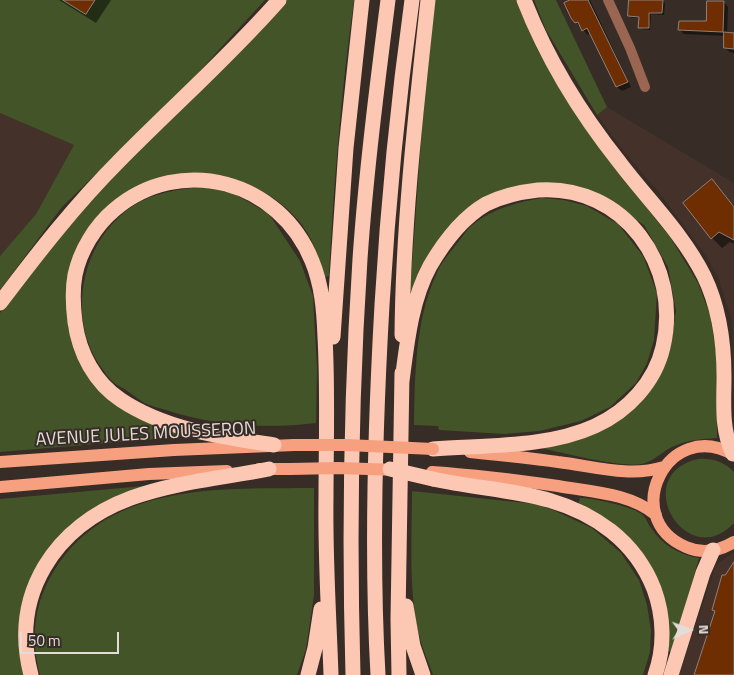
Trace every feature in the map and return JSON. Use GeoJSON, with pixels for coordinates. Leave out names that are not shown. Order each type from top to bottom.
{"type":"FeatureCollection","features":[{"type":"Feature","properties":{"kind":"highway"},"geometry":{"type":"LineString","coordinates":[[0,303],[50,238],[91,190],[232,51],[279,0]]}},
{"type":"Feature","properties":{"kind":"highway"},"geometry":{"type":"LineString","coordinates":[[328,383],[346,148],[362,0]]}},
{"type":"Feature","properties":{"kind":"highway"},"geometry":{"type":"LineString","coordinates":[[353,675],[351,536],[354,388],[364,207],[388,0]]}},
{"type":"Feature","properties":{"kind":"highway"},"geometry":{"type":"LineString","coordinates":[[378,675],[375,539],[379,355],[393,164],[412,0]]}},
{"type":"Feature","properties":{"kind":"highway"},"geometry":{"type":"LineString","coordinates":[[399,675],[402,307],[410,185],[428,0]]}},
{"type":"Feature","properties":{"kind":"highway"},"geometry":{"type":"LineString","coordinates":[[524,0],[552,61],[585,115],[620,163],[686,246],[704,277],[713,298],[720,324],[724,361],[724,422],[727,439],[733,454]]}},
{"type":"Feature","properties":{"kind":"highway"},"geometry":{"type":"LineString","coordinates":[[274,446],[201,433],[160,420],[142,412],[121,400],[102,385],[88,363],[78,339],[74,316],[73,291],[76,273],[91,238],[105,219],[121,204],[141,192],[163,184],[184,180],[206,180],[225,183],[246,190],[266,201],[281,214],[296,231],[308,250],[316,269],[322,300],[328,383],[326,565],[331,675]]}},
{"type":"Feature","properties":{"kind":"highway"},"geometry":{"type":"LineString","coordinates":[[402,381],[415,306],[430,266],[461,224],[478,210],[495,200],[523,192],[544,190],[566,192],[585,197],[610,209],[625,220],[644,240],[656,260],[666,292],[668,314],[666,335],[661,355],[652,374],[640,392],[625,407],[596,425],[556,438],[433,449]]}},
{"type":"Feature","properties":{"kind":"highway"},"geometry":{"type":"LineString","coordinates":[[30,675],[26,632],[31,595],[38,577],[50,557],[75,530],[109,507],[143,494],[167,487],[269,469]]}},
{"type":"Feature","properties":{"kind":"highway"},"geometry":{"type":"LineString","coordinates":[[390,469],[527,494],[555,501],[591,517],[622,541],[643,567],[652,585],[658,604],[661,623],[661,644],[655,675]]}},
{"type":"Feature","properties":{"kind":"highway"},"geometry":{"type":"LineString","coordinates":[[671,675],[703,573],[713,550]]}},
{"type":"Feature","properties":{"kind":"highway"},"geometry":{"type":"LineString","coordinates":[[400,557],[410,635],[423,675]]}},
{"type":"Feature","properties":{"kind":"highway"},"geometry":{"type":"LineString","coordinates":[[308,675],[318,636],[326,565]]}},
{"type":"Feature","properties":{"kind":"main road","name":"AVENUE JULES MOUSSERON"},"geometry":{"type":"LineString","coordinates":[[0,462],[174,450],[294,445],[348,445],[433,449],[631,472],[646,472],[664,467]]}},
{"type":"Feature","properties":{"kind":"main road"},"geometry":{"type":"LineString","coordinates":[[656,516],[653,501],[656,481],[664,467],[678,454],[696,447],[715,447],[733,454]]}},
{"type":"Feature","properties":{"kind":"main road"},"geometry":{"type":"LineString","coordinates":[[0,487],[150,474],[269,469],[390,469]]}},
{"type":"Feature","properties":{"kind":"main road"},"geometry":{"type":"LineString","coordinates":[[433,476],[498,478],[595,492],[635,502],[645,507],[656,516],[666,532],[676,542],[694,550],[713,550],[734,542]]}},
{"type":"Feature","properties":{"kind":"street"},"geometry":{"type":"LineString","coordinates":[[608,0],[630,48],[644,86]]}},
{"type":"Feature","properties":{"kind":"shaded area"},"geometry":{"type":"Polygon","coordinates":[[[607,107],[734,183],[734,421],[732,322],[719,279],[706,256],[658,191],[625,153],[597,115],[607,107]]]}},
{"type":"Feature","properties":{"kind":"shaded area"},"geometry":{"type":"Polygon","coordinates":[[[0,113],[74,145],[36,214],[0,256],[0,113]]]}},
{"type":"Feature","properties":{"kind":"shaded area"},"geometry":{"type":"Polygon","coordinates":[[[734,552],[734,675],[679,675],[716,565],[734,552]]]}},
{"type":"Feature","properties":{"kind":"green space"},"geometry":{"type":"Polygon","coordinates":[[[0,0],[265,0],[184,88],[62,207],[0,290],[0,256],[36,214],[74,145],[0,113],[0,0]]]}},
{"type":"Feature","properties":{"kind":"green space"},"geometry":{"type":"Polygon","coordinates":[[[285,0],[354,0],[338,138],[329,276],[324,277],[311,240],[304,227],[285,207],[269,195],[231,179],[211,175],[190,174],[170,176],[148,183],[85,233],[68,327],[73,348],[82,366],[182,434],[181,437],[0,452],[0,313],[48,248],[117,169],[285,0]]]}},
{"type":"Feature","properties":{"kind":"green space"},"geometry":{"type":"Polygon","coordinates":[[[435,0],[516,0],[537,49],[582,124],[670,237],[698,283],[710,315],[716,351],[717,438],[683,443],[672,447],[646,463],[632,465],[605,462],[536,447],[638,403],[657,381],[671,345],[676,311],[668,267],[644,225],[615,205],[556,186],[465,212],[412,291],[410,291],[422,128],[435,0]]]}},
{"type":"Feature","properties":{"kind":"green space"},"geometry":{"type":"Polygon","coordinates":[[[534,0],[556,0],[607,107],[597,115],[546,30],[534,0]]]}},
{"type":"Feature","properties":{"kind":"green space"},"geometry":{"type":"Polygon","coordinates":[[[202,187],[233,193],[264,211],[271,217],[300,261],[313,296],[317,368],[316,423],[259,426],[221,423],[202,420],[149,405],[112,381],[101,367],[90,347],[84,326],[82,303],[84,280],[101,238],[115,221],[133,206],[166,192],[202,187]]]}},
{"type":"Feature","properties":{"kind":"green space"},"geometry":{"type":"Polygon","coordinates":[[[542,198],[564,200],[587,206],[618,224],[643,256],[657,293],[654,340],[647,363],[636,383],[610,407],[581,421],[539,431],[504,434],[439,430],[438,426],[414,425],[416,368],[420,329],[429,293],[440,267],[467,230],[485,216],[503,208],[542,198]]]}},
{"type":"Feature","properties":{"kind":"green space"},"geometry":{"type":"Polygon","coordinates":[[[698,459],[718,461],[734,472],[734,523],[716,536],[699,537],[683,529],[672,516],[666,500],[667,483],[678,468],[698,459]]]}},
{"type":"Feature","properties":{"kind":"green space"},"geometry":{"type":"Polygon","coordinates":[[[144,486],[67,530],[45,553],[35,573],[26,675],[0,675],[0,499],[144,486]]]}},
{"type":"Feature","properties":{"kind":"green space"},"geometry":{"type":"Polygon","coordinates":[[[314,488],[314,595],[306,649],[297,675],[40,675],[35,647],[35,633],[38,607],[42,594],[55,569],[78,540],[106,519],[138,505],[171,496],[207,491],[314,488]]]}},
{"type":"Feature","properties":{"kind":"green space"},"geometry":{"type":"Polygon","coordinates":[[[412,491],[535,504],[592,528],[621,553],[639,580],[647,605],[651,630],[650,652],[643,675],[433,675],[421,643],[414,604],[412,585],[412,491]]]}},
{"type":"Feature","properties":{"kind":"green space"},"geometry":{"type":"Polygon","coordinates":[[[580,498],[593,499],[635,510],[644,516],[655,534],[666,544],[678,552],[699,558],[672,652],[667,651],[661,590],[648,560],[627,537],[578,504],[580,498]]]}},
{"type":"Feature","properties":{"kind":"building"},"geometry":{"type":"Polygon","coordinates":[[[63,0],[95,0],[86,14],[63,0]]]}},
{"type":"Feature","properties":{"kind":"building"},"geometry":{"type":"Polygon","coordinates":[[[570,0],[588,0],[628,82],[616,87],[587,28],[582,31],[578,22],[575,23],[571,18],[564,3],[570,0]]]}},
{"type":"Feature","properties":{"kind":"building"},"geometry":{"type":"Polygon","coordinates":[[[629,0],[663,0],[662,13],[649,13],[649,28],[638,28],[639,17],[628,16],[629,0]]]}},
{"type":"Feature","properties":{"kind":"building"},"geometry":{"type":"Polygon","coordinates":[[[707,1],[724,1],[723,32],[678,30],[679,21],[706,21],[707,1]]]}},
{"type":"Feature","properties":{"kind":"building"},"geometry":{"type":"Polygon","coordinates":[[[724,32],[734,33],[734,49],[724,48],[724,32]]]}},
{"type":"Feature","properties":{"kind":"building"},"geometry":{"type":"Polygon","coordinates":[[[712,179],[734,207],[734,240],[719,232],[711,239],[683,203],[712,179]]]}},
{"type":"Feature","properties":{"kind":"building"},"geometry":{"type":"Polygon","coordinates":[[[734,562],[734,675],[694,675],[715,611],[712,610],[722,575],[725,575],[734,562]]]}}]}
